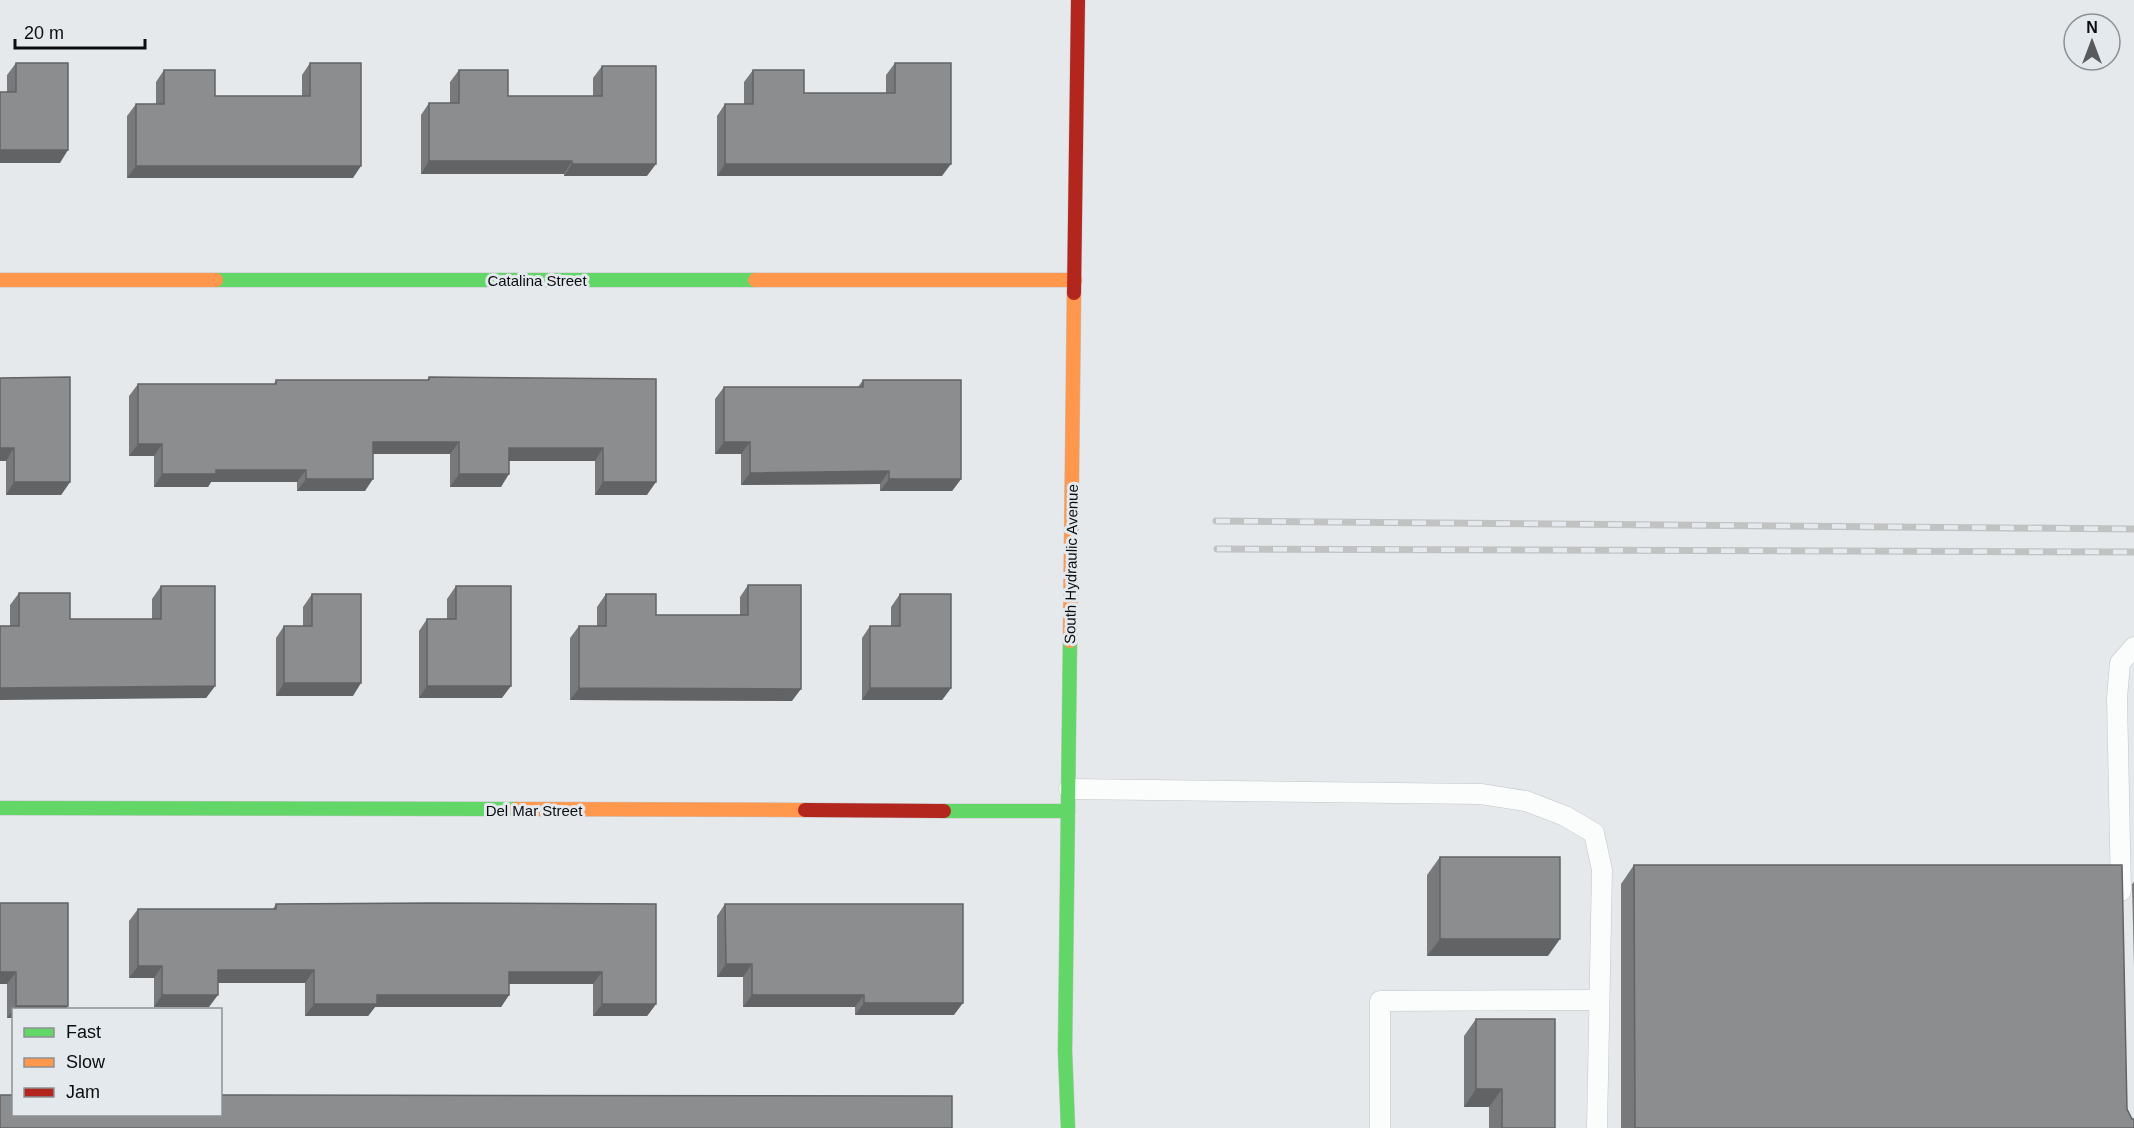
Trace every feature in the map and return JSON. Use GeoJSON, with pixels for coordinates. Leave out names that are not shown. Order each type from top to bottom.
{"type":"FeatureCollection","features":[{"type":"Feature","properties":{"kind":"street","name":"South Hydraulic Avenue"},"geometry":{"type":"LineString","coordinates":[[1068,1128],[1065,1051],[1078,0]]}},
{"type":"Feature","properties":{"kind":"street","name":"Catalina Street"},"geometry":{"type":"LineString","coordinates":[[0,280],[1075,280]]}},
{"type":"Feature","properties":{"kind":"street","name":"Del Mar Street"},"geometry":{"type":"LineString","coordinates":[[0,808],[1068,811]]}},
{"type":"Feature","properties":{"kind":"lane"},"geometry":{"type":"LineString","coordinates":[[2121,913],[2117,698],[2120,663],[2134,647]]}},
{"type":"Feature","properties":{"kind":"lane"},"geometry":{"type":"LineString","coordinates":[[1069,789],[1481,794],[1526,801],[1565,816],[1594,833],[1602,870],[1597,1128]]}},
{"type":"Feature","properties":{"kind":"lane"},"geometry":{"type":"LineString","coordinates":[[1380,1128],[1380,1001],[1599,1000]]}},
{"type":"Feature","properties":{"kind":"building"},"geometry":{"type":"Polygon","coordinates":[[[16,63],[68,63],[68,150],[0,150],[0,92],[16,92],[16,63]]]}},
{"type":"Feature","properties":{"kind":"building"},"geometry":{"type":"Polygon","coordinates":[[[310,63],[361,63],[361,166],[136,166],[136,104],[164,104],[164,70],[215,70],[215,96],[310,96],[310,63]]]}},
{"type":"Feature","properties":{"kind":"building"},"geometry":{"type":"Polygon","coordinates":[[[895,63],[951,63],[951,164],[725,164],[725,104],[753,104],[753,70],[804,70],[804,93],[895,93],[895,63]]]}},
{"type":"Feature","properties":{"kind":"building"},"geometry":{"type":"Polygon","coordinates":[[[602,66],[656,66],[656,164],[572,164],[572,161],[429,161],[429,103],[459,103],[459,70],[508,70],[508,96],[602,96],[602,66]]]}},
{"type":"Feature","properties":{"kind":"building"},"geometry":{"type":"Polygon","coordinates":[[[70,377],[70,482],[14,482],[14,448],[0,448],[0,378],[70,377]]]}},
{"type":"Feature","properties":{"kind":"building"},"geometry":{"type":"Polygon","coordinates":[[[429,377],[656,379],[656,482],[603,482],[603,448],[509,448],[509,474],[459,474],[459,442],[373,442],[373,479],[306,479],[306,470],[216,470],[216,474],[162,474],[162,444],[138,444],[138,384],[276,384],[276,380],[429,380],[429,377]]]}},
{"type":"Feature","properties":{"kind":"building"},"geometry":{"type":"Polygon","coordinates":[[[863,380],[961,380],[961,479],[889,479],[889,471],[750,473],[750,442],[724,442],[724,387],[863,387],[863,380]]]}},
{"type":"Feature","properties":{"kind":"building"},"geometry":{"type":"Polygon","coordinates":[[[748,585],[801,585],[801,689],[579,688],[579,626],[606,626],[606,594],[656,594],[656,615],[748,615],[748,585]]]}},
{"type":"Feature","properties":{"kind":"building"},"geometry":{"type":"Polygon","coordinates":[[[161,586],[215,586],[215,686],[0,688],[0,626],[19,626],[19,593],[70,593],[70,619],[161,619],[161,586]]]}},
{"type":"Feature","properties":{"kind":"building"},"geometry":{"type":"Polygon","coordinates":[[[456,586],[511,586],[511,686],[427,686],[427,619],[456,619],[456,586]]]}},
{"type":"Feature","properties":{"kind":"building"},"geometry":{"type":"Polygon","coordinates":[[[312,594],[361,594],[361,683],[284,683],[284,626],[312,626],[312,594]]]}},
{"type":"Feature","properties":{"kind":"building"},"geometry":{"type":"Polygon","coordinates":[[[900,594],[951,594],[951,688],[870,688],[870,626],[900,626],[900,594]]]}},
{"type":"Feature","properties":{"kind":"building"},"geometry":{"type":"Polygon","coordinates":[[[1440,857],[1560,857],[1560,939],[1440,939],[1440,857]]]}},
{"type":"Feature","properties":{"kind":"building"},"geometry":{"type":"Polygon","coordinates":[[[1634,865],[2122,865],[2127,1109],[2134,1119],[2134,1128],[1635,1128],[1634,865]]]}},
{"type":"Feature","properties":{"kind":"building"},"geometry":{"type":"Polygon","coordinates":[[[0,903],[68,903],[68,1006],[16,1006],[16,972],[0,972],[0,903]]]}},
{"type":"Feature","properties":{"kind":"building"},"geometry":{"type":"Polygon","coordinates":[[[276,904],[656,904],[656,1004],[602,1004],[602,972],[509,972],[509,995],[377,995],[377,1004],[314,1004],[314,970],[218,970],[218,995],[162,995],[162,966],[138,966],[138,909],[276,909],[276,904]]]}},
{"type":"Feature","properties":{"kind":"building"},"geometry":{"type":"Polygon","coordinates":[[[725,904],[963,904],[963,1003],[864,1003],[864,995],[752,995],[752,964],[726,964],[725,904]]]}},
{"type":"Feature","properties":{"kind":"building"},"geometry":{"type":"Polygon","coordinates":[[[1476,1019],[1555,1019],[1555,1128],[1502,1128],[1502,1089],[1476,1089],[1476,1019]]]}},
{"type":"Feature","properties":{"kind":"building"},"geometry":{"type":"Polygon","coordinates":[[[0,1095],[12,1095],[12,1116],[222,1116],[222,1095],[952,1096],[952,1128],[0,1128],[0,1095]]]}},
{"type":"Feature","properties":{"kind":"railway"},"geometry":{"type":"LineString","coordinates":[[1216,521],[2134,529]]}},
{"type":"Feature","properties":{"kind":"railway"},"geometry":{"type":"LineString","coordinates":[[1217,549],[2134,552]]}},
{"type":"Feature","properties":{"kind":"traffic: fast"},"geometry":{"type":"LineString","coordinates":[[216,280],[755,280]]}},
{"type":"Feature","properties":{"kind":"traffic: fast"},"geometry":{"type":"LineString","coordinates":[[1068,1128],[1065,1051],[1070,641]]}},
{"type":"Feature","properties":{"kind":"traffic: fast"},"geometry":{"type":"LineString","coordinates":[[0,808],[516,809]]}},
{"type":"Feature","properties":{"kind":"traffic: fast"},"geometry":{"type":"LineString","coordinates":[[944,811],[1068,811]]}},
{"type":"Feature","properties":{"kind":"traffic: slow"},"geometry":{"type":"LineString","coordinates":[[0,280],[216,280]]}},
{"type":"Feature","properties":{"kind":"traffic: slow"},"geometry":{"type":"LineString","coordinates":[[755,280],[1075,280]]}},
{"type":"Feature","properties":{"kind":"traffic: slow"},"geometry":{"type":"LineString","coordinates":[[1070,641],[1074,293]]}},
{"type":"Feature","properties":{"kind":"traffic: slow"},"geometry":{"type":"LineString","coordinates":[[516,809],[805,810]]}},
{"type":"Feature","properties":{"kind":"traffic: jam"},"geometry":{"type":"LineString","coordinates":[[1074,293],[1078,0]]}},
{"type":"Feature","properties":{"kind":"traffic: jam"},"geometry":{"type":"LineString","coordinates":[[805,810],[944,811]]}}]}
